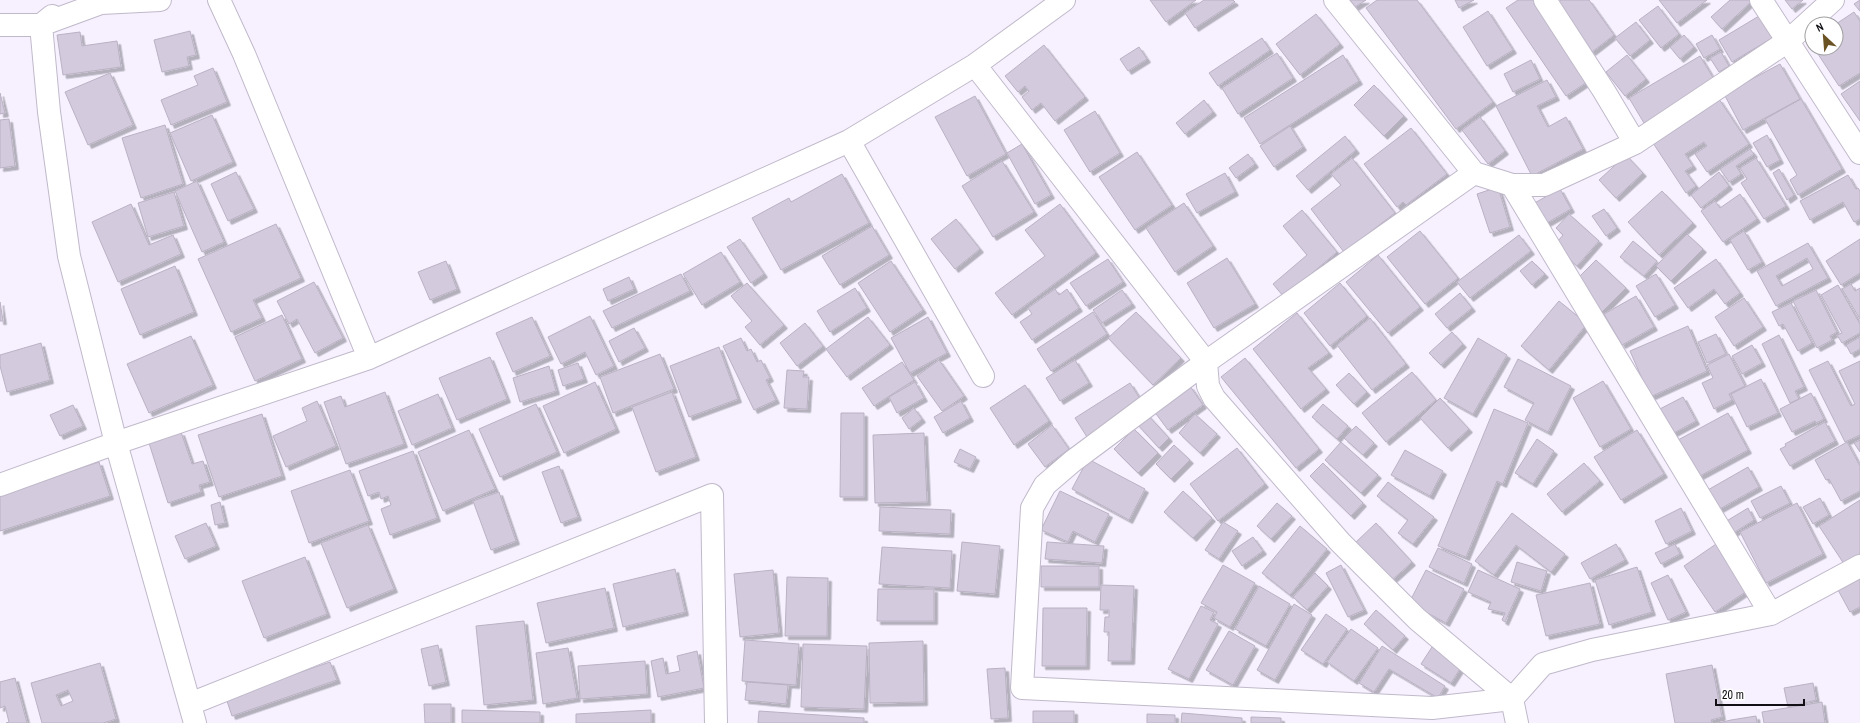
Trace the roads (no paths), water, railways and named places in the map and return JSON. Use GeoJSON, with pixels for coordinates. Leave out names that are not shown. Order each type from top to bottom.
{"type":"FeatureCollection","features":[{"type":"Feature","properties":{"kind":"street"},"geometry":{"type":"LineString","coordinates":[[41,25],[73,0]]}},
{"type":"Feature","properties":{"kind":"street"},"geometry":{"type":"LineString","coordinates":[[0,25],[41,25],[101,4],[160,0]]}},
{"type":"Feature","properties":{"kind":"street"},"geometry":{"type":"LineString","coordinates":[[219,0],[244,54],[369,358]]}},
{"type":"Feature","properties":{"kind":"street"},"geometry":{"type":"LineString","coordinates":[[0,485],[116,443],[369,358],[848,141],[975,66],[1064,0]]}},
{"type":"Feature","properties":{"kind":"street"},"geometry":{"type":"LineString","coordinates":[[1335,0],[1474,173],[1512,185],[1544,185],[1635,143],[1788,41],[1833,0]]}},
{"type":"Feature","properties":{"kind":"street"},"geometry":{"type":"LineString","coordinates":[[1545,0],[1604,91],[1635,143]]}},
{"type":"Feature","properties":{"kind":"street"},"geometry":{"type":"LineString","coordinates":[[1761,0],[1860,153]]}},
{"type":"Feature","properties":{"kind":"street"},"geometry":{"type":"LineString","coordinates":[[41,25],[49,112],[69,256],[116,443],[193,713],[712,495],[716,723]]}},
{"type":"Feature","properties":{"kind":"street"},"geometry":{"type":"LineString","coordinates":[[975,66],[1206,362],[1208,386],[1214,398],[1340,542],[1417,619],[1512,699],[1517,723]]}},
{"type":"Feature","properties":{"kind":"street"},"geometry":{"type":"LineString","coordinates":[[848,141],[983,376]]}},
{"type":"Feature","properties":{"kind":"street"},"geometry":{"type":"LineString","coordinates":[[1474,173],[1206,362],[1072,461],[1045,485],[1032,508],[1022,688],[1432,708],[1512,699],[1543,664],[1592,650],[1771,614],[1860,566]]}},
{"type":"Feature","properties":{"kind":"street"},"geometry":{"type":"LineString","coordinates":[[1512,185],[1771,614]]}}]}
